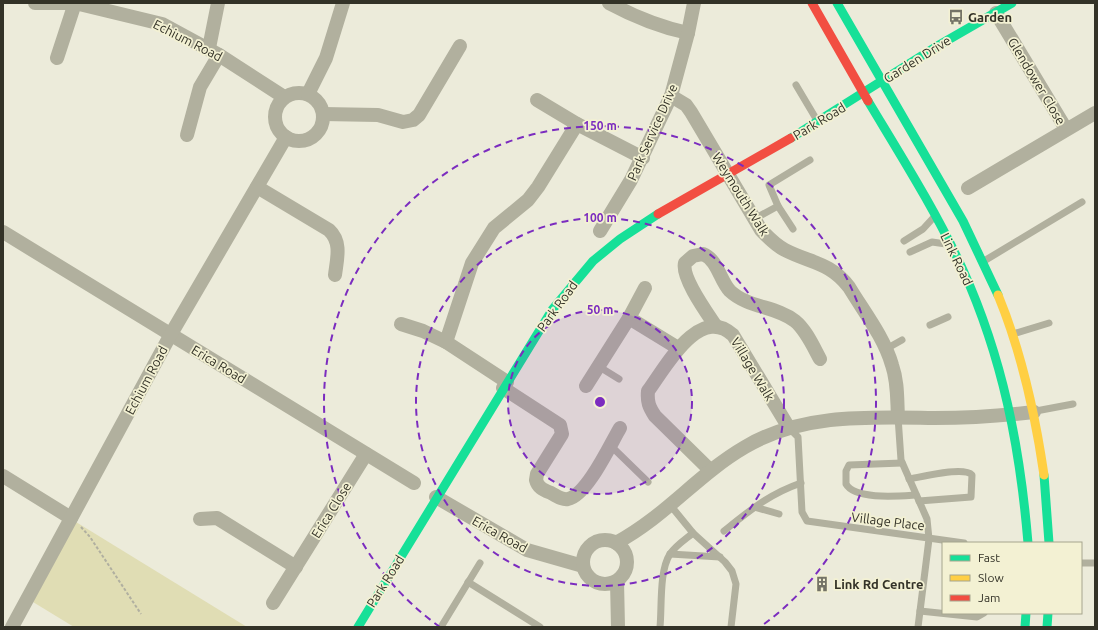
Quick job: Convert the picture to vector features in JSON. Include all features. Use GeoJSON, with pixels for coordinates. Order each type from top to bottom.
{"type":"FeatureCollection","features":[{"type":"Feature","properties":{"kind":"street","name":"Echium Road"},"geometry":{"type":"LineString","coordinates":[[35,3],[75,3],[162,24],[214,52],[284,97]]}},
{"type":"Feature","properties":{"kind":"street"},"geometry":{"type":"LineString","coordinates":[[57,58],[75,3]]}},
{"type":"Feature","properties":{"kind":"street"},"geometry":{"type":"LineString","coordinates":[[187,135],[200,87],[214,52],[218,3]]}},
{"type":"Feature","properties":{"kind":"street"},"geometry":{"type":"LineString","coordinates":[[308,94],[326,58],[344,3]]}},
{"type":"Feature","properties":{"kind":"street"},"geometry":{"type":"LineString","coordinates":[[609,3],[640,19],[664,28],[688,33]]}},
{"type":"Feature","properties":{"kind":"street","name":"Park Service Drive"},"geometry":{"type":"LineString","coordinates":[[600,231],[643,158],[671,96],[688,33],[694,3]]}},
{"type":"Feature","properties":{"kind":"street","name":"Link Road"},"geometry":{"type":"LineString","coordinates":[[812,3],[952,246],[984,318],[999,361],[1013,414],[1023,471],[1028,542]]}},
{"type":"Feature","properties":{"kind":"street","name":"Link Road"},"geometry":{"type":"LineString","coordinates":[[837,3],[959,212],[984,261],[1013,334],[1021,358],[1034,412],[1046,486],[1049,542]]}},
{"type":"Feature","properties":{"kind":"street","name":"Garden Drive"},"geometry":{"type":"LineString","coordinates":[[864,92],[934,48],[1012,3]]}},
{"type":"Feature","properties":{"kind":"street","name":"Glendower Close"},"geometry":{"type":"LineString","coordinates":[[996,12],[1066,129]]}},
{"type":"Feature","properties":{"kind":"street"},"geometry":{"type":"LineString","coordinates":[[324,114],[378,115],[403,122],[413,120],[419,115],[460,46]]}},
{"type":"Feature","properties":{"kind":"street"},"geometry":{"type":"LineString","coordinates":[[297,92],[308,94],[316,99],[324,114],[320,129],[315,135],[301,141],[286,137],[277,125],[275,118],[279,103],[284,97],[297,92]]}},
{"type":"Feature","properties":{"kind":"street","name":"Park Road"},"geometry":{"type":"LineString","coordinates":[[358,627],[436,497],[552,310],[593,261],[632,230],[818,122],[864,92]]}},
{"type":"Feature","properties":{"kind":"street","name":"Weymouth Walk"},"geometry":{"type":"LineString","coordinates":[[671,96],[686,104],[761,230],[772,241],[785,250],[823,264],[842,278],[886,349],[893,366],[898,417]]}},
{"type":"Feature","properties":{"kind":"street"},"geometry":{"type":"LineString","coordinates":[[537,100],[577,124],[643,158]]}},
{"type":"Feature","properties":{"kind":"street","name":"Glendower Close"},"geometry":{"type":"LineString","coordinates":[[968,188],[1095,113]]}},
{"type":"Feature","properties":{"kind":"street"},"geometry":{"type":"LineString","coordinates":[[446,342],[472,263],[477,253],[494,228],[528,200],[535,191],[577,124]]}},
{"type":"Feature","properties":{"kind":"street","name":"Echium Road"},"geometry":{"type":"LineString","coordinates":[[12,627],[171,334],[286,137]]}},
{"type":"Feature","properties":{"kind":"street"},"geometry":{"type":"LineString","coordinates":[[257,187],[332,233],[337,244],[335,275]]}},
{"type":"Feature","properties":{"kind":"street","name":"Erica Road"},"geometry":{"type":"LineString","coordinates":[[3,232],[414,483]]}},
{"type":"Feature","properties":{"kind":"street"},"geometry":{"type":"LineString","coordinates":[[710,470],[654,416],[648,404],[648,392],[678,348],[692,336],[715,325],[701,304],[685,270],[685,263],[694,256],[703,254],[711,259],[726,286],[736,296],[794,320],[802,327],[820,359]]}},
{"type":"Feature","properties":{"kind":"street"},"geometry":{"type":"LineString","coordinates":[[586,386],[629,318],[645,288]]}},
{"type":"Feature","properties":{"kind":"street"},"geometry":{"type":"LineString","coordinates":[[629,318],[678,348]]}},
{"type":"Feature","properties":{"kind":"street"},"geometry":{"type":"LineString","coordinates":[[400,324],[423,331],[446,342],[559,425],[562,429],[562,434],[537,474],[536,482],[540,488],[560,498],[569,499],[575,496],[585,486],[620,428]]}},
{"type":"Feature","properties":{"kind":"street","name":"Village Walk"},"geometry":{"type":"LineString","coordinates":[[715,325],[727,329],[733,335],[789,428]]}},
{"type":"Feature","properties":{"kind":"street"},"geometry":{"type":"LineString","coordinates":[[616,543],[648,524],[710,470],[746,446],[789,428],[822,421],[898,417],[935,418],[1034,412]]}},
{"type":"Feature","properties":{"kind":"street","name":"Erica Close"},"geometry":{"type":"LineString","coordinates":[[273,603],[366,454]]}},
{"type":"Feature","properties":{"kind":"street"},"geometry":{"type":"LineString","coordinates":[[3,476],[71,518]]}},
{"type":"Feature","properties":{"kind":"street","name":"Erica Road"},"geometry":{"type":"LineString","coordinates":[[436,497],[527,550],[545,555],[584,559]]}},
{"type":"Feature","properties":{"kind":"street"},"geometry":{"type":"LineString","coordinates":[[200,519],[217,518],[296,566]]}},
{"type":"Feature","properties":{"kind":"street"},"geometry":{"type":"LineString","coordinates":[[618,624],[617,581],[626,569],[626,554],[648,524]]}},
{"type":"Feature","properties":{"kind":"street"},"geometry":{"type":"LineString","coordinates":[[617,581],[603,584],[590,578],[584,559],[588,548],[599,541],[605,540],[616,543],[626,554]]}},
{"type":"Feature","properties":{"kind":"street"},"geometry":{"type":"LineString","coordinates":[[603,584],[618,624]]}},
{"type":"Feature","properties":{"kind":"street"},"geometry":{"type":"LineString","coordinates":[[1025,627],[1026,614]]}},
{"type":"Feature","properties":{"kind":"street"},"geometry":{"type":"LineString","coordinates":[[1047,627],[1048,614]]}},
{"type":"Feature","properties":{"kind":"lane"},"geometry":{"type":"LineString","coordinates":[[796,85],[818,122]]}},
{"type":"Feature","properties":{"kind":"lane"},"geometry":{"type":"LineString","coordinates":[[793,229],[778,206],[770,188],[770,184],[810,160]]}},
{"type":"Feature","properties":{"kind":"lane"},"geometry":{"type":"LineString","coordinates":[[984,261],[1082,202]]}},
{"type":"Feature","properties":{"kind":"lane"},"geometry":{"type":"LineString","coordinates":[[754,219],[778,206]]}},
{"type":"Feature","properties":{"kind":"lane"},"geometry":{"type":"LineString","coordinates":[[904,240],[923,229],[935,216]]}},
{"type":"Feature","properties":{"kind":"lane"},"geometry":{"type":"LineString","coordinates":[[910,252],[932,242],[952,246]]}},
{"type":"Feature","properties":{"kind":"lane"},"geometry":{"type":"LineString","coordinates":[[930,326],[948,317]]}},
{"type":"Feature","properties":{"kind":"lane"},"geometry":{"type":"LineString","coordinates":[[1013,334],[1049,323]]}},
{"type":"Feature","properties":{"kind":"lane"},"geometry":{"type":"LineString","coordinates":[[886,349],[902,340]]}},
{"type":"Feature","properties":{"kind":"lane"},"geometry":{"type":"LineString","coordinates":[[598,366],[619,379]]}},
{"type":"Feature","properties":{"kind":"lane"},"geometry":{"type":"LineString","coordinates":[[1034,412],[1073,404]]}},
{"type":"Feature","properties":{"kind":"lane"},"geometry":{"type":"LineString","coordinates":[[898,417],[898,441],[902,463],[927,519],[929,538],[918,627]]}},
{"type":"Feature","properties":{"kind":"lane"},"geometry":{"type":"LineString","coordinates":[[724,531],[767,497],[800,483],[798,437],[789,428]]}},
{"type":"Feature","properties":{"kind":"lane"},"geometry":{"type":"LineString","coordinates":[[610,445],[648,482]]}},
{"type":"Feature","properties":{"kind":"lane"},"geometry":{"type":"LineString","coordinates":[[902,463],[850,464],[846,471],[846,484],[854,492],[869,494],[918,498],[971,498],[971,474],[967,472],[951,472],[909,480]]}},
{"type":"Feature","properties":{"kind":"lane","name":"Village Place"},"geometry":{"type":"LineString","coordinates":[[800,483],[802,512],[805,519],[810,523],[957,542]]}},
{"type":"Feature","properties":{"kind":"lane"},"geometry":{"type":"LineString","coordinates":[[670,506],[693,533],[720,557],[735,577],[735,596],[731,627]]}},
{"type":"Feature","properties":{"kind":"lane"},"geometry":{"type":"LineString","coordinates":[[754,507],[779,514]]}},
{"type":"Feature","properties":{"kind":"lane"},"geometry":{"type":"LineString","coordinates":[[660,627],[666,562],[670,554],[693,533]]}},
{"type":"Feature","properties":{"kind":"lane"},"geometry":{"type":"LineString","coordinates":[[670,554],[720,557]]}},
{"type":"Feature","properties":{"kind":"lane"},"geometry":{"type":"LineString","coordinates":[[441,627],[480,563]]}},
{"type":"Feature","properties":{"kind":"lane"},"geometry":{"type":"LineString","coordinates":[[1082,563],[1095,563]]}},
{"type":"Feature","properties":{"kind":"lane"},"geometry":{"type":"LineString","coordinates":[[468,582],[540,627]]}},
{"type":"Feature","properties":{"kind":"lane"},"geometry":{"type":"LineString","coordinates":[[920,611],[942,613]]}},
{"type":"Feature","properties":{"kind":"lane"},"geometry":{"type":"LineString","coordinates":[[948,614],[977,617],[982,614]]}},
{"type":"Feature","properties":{"kind":"path"},"geometry":{"type":"LineString","coordinates":[[71,518],[90,537],[141,614]]}},
{"type":"Feature","properties":{"kind":"shaded area"},"geometry":{"type":"Polygon","coordinates":[[[76,522],[247,627],[74,627],[33,602],[76,522]]]}},
{"type":"Feature","properties":{"kind":"traffic: fast"},"geometry":{"type":"LineString","coordinates":[[837,3],[963,221],[998,295]]}},
{"type":"Feature","properties":{"kind":"traffic: fast"},"geometry":{"type":"LineString","coordinates":[[791,138],[934,48],[1012,3]]}},
{"type":"Feature","properties":{"kind":"traffic: fast"},"geometry":{"type":"LineString","coordinates":[[868,101],[918,184],[953,248],[977,303],[989,337],[1008,404],[1020,472],[1028,542]]}},
{"type":"Feature","properties":{"kind":"traffic: fast"},"geometry":{"type":"LineString","coordinates":[[358,627],[552,310],[593,261],[620,239],[658,214]]}},
{"type":"Feature","properties":{"kind":"traffic: fast"},"geometry":{"type":"LineString","coordinates":[[1044,475],[1049,542]]}},
{"type":"Feature","properties":{"kind":"traffic: fast"},"geometry":{"type":"LineString","coordinates":[[1025,627],[1026,614]]}},
{"type":"Feature","properties":{"kind":"traffic: fast"},"geometry":{"type":"LineString","coordinates":[[1047,627],[1048,614]]}},
{"type":"Feature","properties":{"kind":"traffic: slow"},"geometry":{"type":"LineString","coordinates":[[998,295],[1014,339],[1027,384],[1044,475]]}},
{"type":"Feature","properties":{"kind":"traffic: jam"},"geometry":{"type":"LineString","coordinates":[[812,3],[868,101]]}},
{"type":"Feature","properties":{"kind":"traffic: jam"},"geometry":{"type":"LineString","coordinates":[[658,214],[791,138]]}},
{"type":"Feature","properties":{"kind":"place","name":"Garden"},"geometry":{"type":"Point","coordinates":[956,17]}},
{"type":"Feature","properties":{"kind":"place","name":"Link Rd Centre"},"geometry":{"type":"Point","coordinates":[822,584]}}]}
